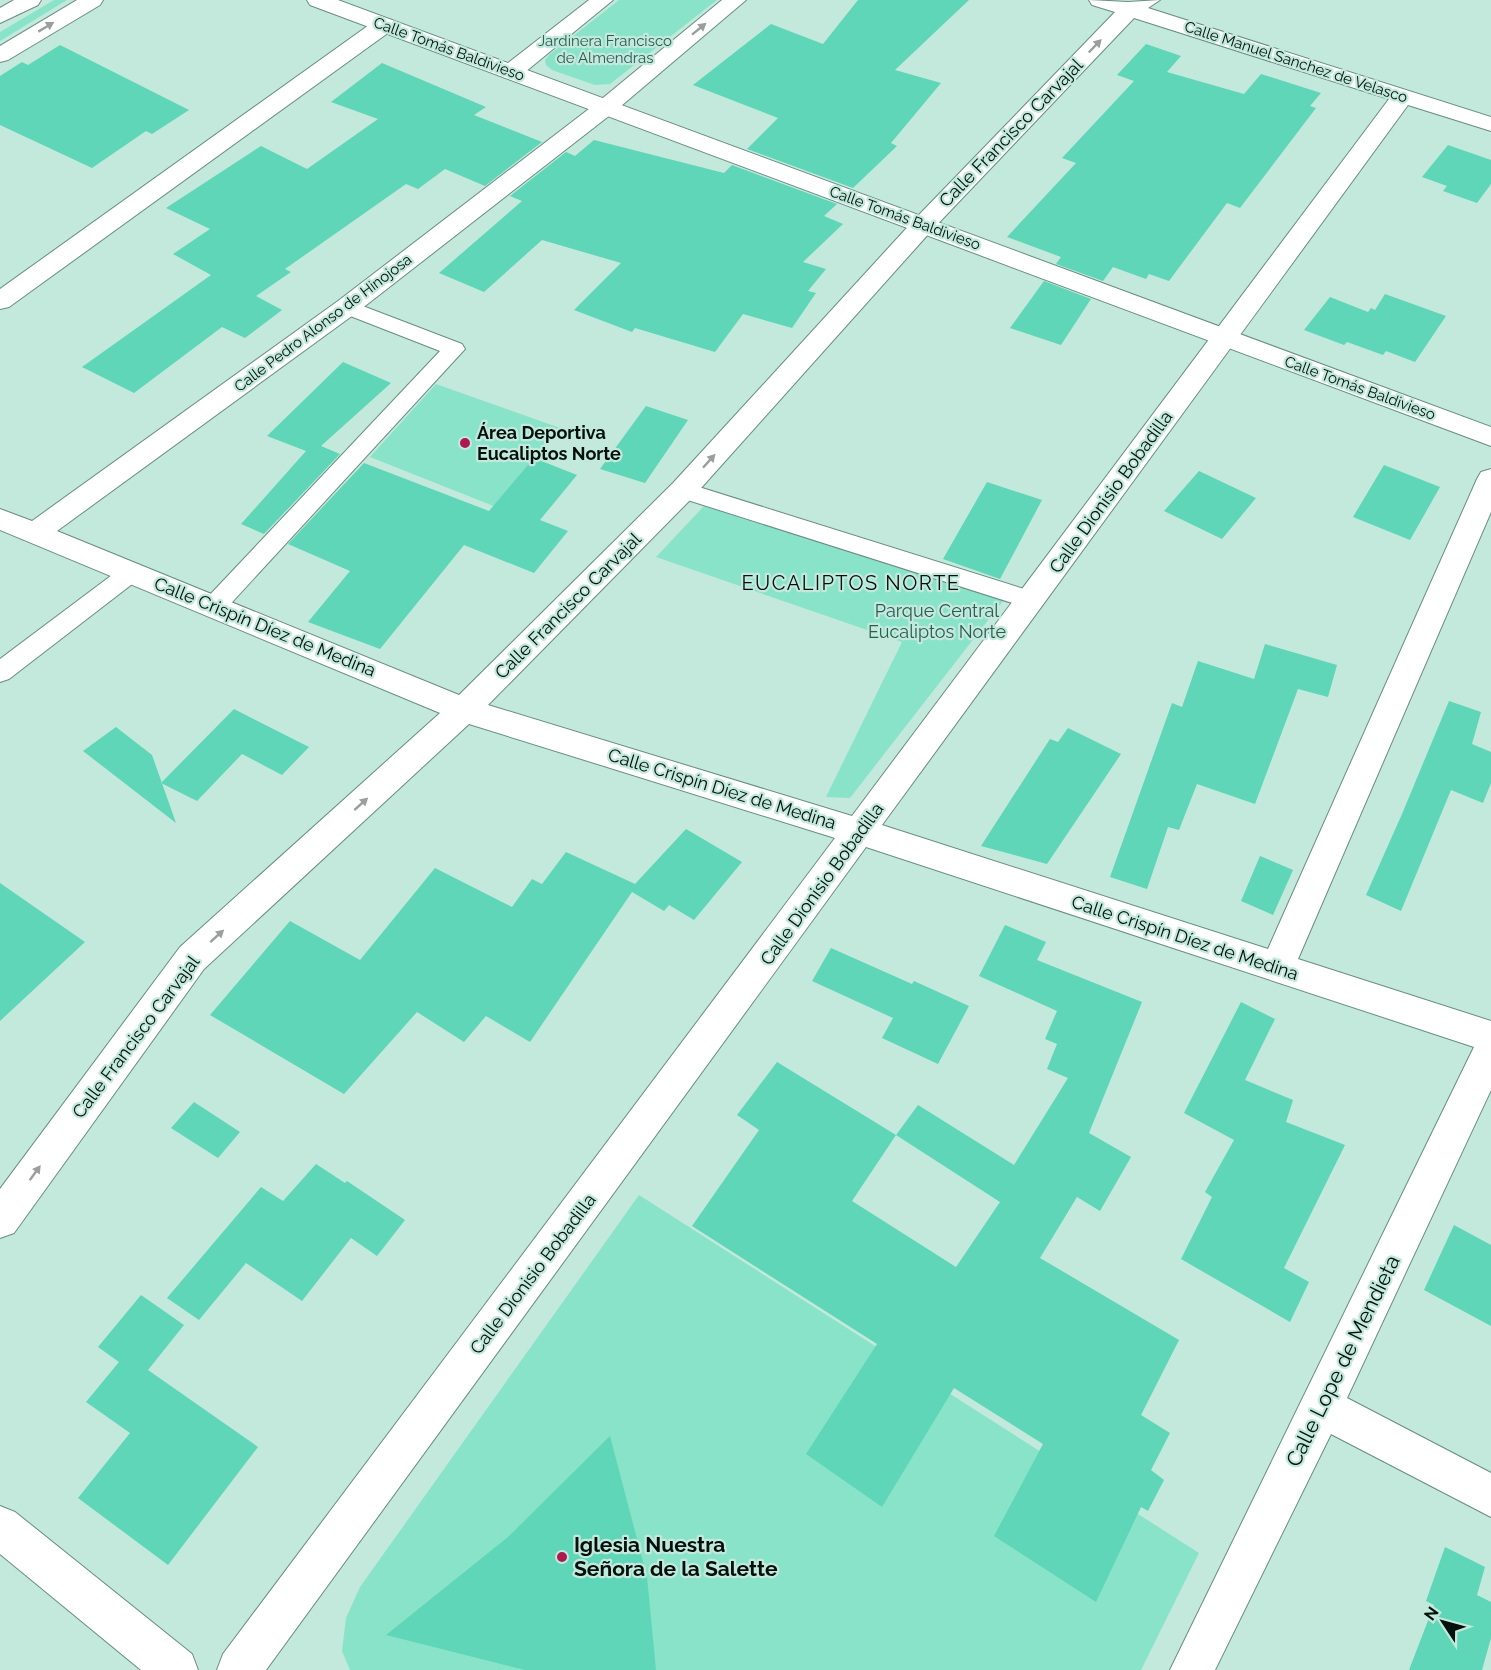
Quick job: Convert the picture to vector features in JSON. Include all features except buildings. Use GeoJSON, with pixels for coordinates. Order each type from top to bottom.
{"type":"FeatureCollection","features":[{"type":"Feature","properties":{"kind":"street"},"geometry":{"type":"LineString","coordinates":[[0,17],[30,0]]}},
{"type":"Feature","properties":{"kind":"street"},"geometry":{"type":"LineString","coordinates":[[0,55],[92,0]]}},
{"type":"Feature","properties":{"kind":"street","name":"Calle Tomás Baldivieso"},"geometry":{"type":"LineString","coordinates":[[318,0],[1491,437]]}},
{"type":"Feature","properties":{"kind":"street"},"geometry":{"type":"LineString","coordinates":[[511,72],[602,0]]}},
{"type":"Feature","properties":{"kind":"street","name":"Calle Pedro Alonso de Hinojosa"},"geometry":{"type":"LineString","coordinates":[[36,532],[347,307],[606,107],[735,0]]}},
{"type":"Feature","properties":{"kind":"street","name":"Calle Manuel Sanchez de Velasco"},"geometry":{"type":"LineString","coordinates":[[1100,0],[1139,4],[1403,96],[1491,124]]}},
{"type":"Feature","properties":{"kind":"street","name":"Calle Francisco Carvajal"},"geometry":{"type":"LineString","coordinates":[[0,1221],[192,958],[464,710],[683,490],[923,225],[1139,4]]}},
{"type":"Feature","properties":{"kind":"street"},"geometry":{"type":"LineString","coordinates":[[0,301],[384,25]]}},
{"type":"Feature","properties":{"kind":"street","name":"Calle Dionisio Bobadilla"},"geometry":{"type":"LineString","coordinates":[[239,1670],[861,832],[1403,96]]}},
{"type":"Feature","properties":{"kind":"street"},"geometry":{"type":"LineString","coordinates":[[1277,968],[1491,479]]}},
{"type":"Feature","properties":{"kind":"street","name":"Calle Crispín Díez de Medina"},"geometry":{"type":"LineString","coordinates":[[0,519],[464,710],[861,832],[1491,1037]]}},
{"type":"Feature","properties":{"kind":"street","name":"Calle Lope de Mendieta"},"geometry":{"type":"LineString","coordinates":[[1192,1670],[1322,1407],[1491,1051]]}},
{"type":"Feature","properties":{"kind":"street"},"geometry":{"type":"LineString","coordinates":[[1322,1407],[1491,1496]]}},
{"type":"Feature","properties":{"kind":"street"},"geometry":{"type":"LineString","coordinates":[[0,1527],[176,1670]]}},
{"type":"Feature","properties":{"kind":"lane"},"geometry":{"type":"LineString","coordinates":[[214,606],[454,348],[347,307]]}},
{"type":"Feature","properties":{"kind":"lane"},"geometry":{"type":"LineString","coordinates":[[683,490],[1031,600]]}},
{"type":"Feature","properties":{"kind":"lane"},"geometry":{"type":"LineString","coordinates":[[0,672],[132,572]]}},
{"type":"Feature","properties":{"kind":"green space"},"geometry":{"type":"Polygon","coordinates":[[[54,0],[67,0],[0,41],[0,32],[54,0]]]}},
{"type":"Feature","properties":{"kind":"green space","name":"Jardinera Francisco de Almendras"},"geometry":{"type":"Polygon","coordinates":[[[619,0],[717,0],[610,84],[595,85],[552,70],[546,65],[545,60],[549,55],[619,0]]]}},
{"type":"Feature","properties":{"kind":"green space","name":"Área Deportiva Eucaliptos Norte"},"geometry":{"type":"Polygon","coordinates":[[[436,384],[560,428],[496,507],[370,457],[436,384]]]}},
{"type":"Feature","properties":{"kind":"green space","name":"Parque Central Eucaliptos Norte"},"geometry":{"type":"Polygon","coordinates":[[[704,506],[1003,601],[850,798],[826,797],[902,642],[656,557],[704,506]]]}},
{"type":"Feature","properties":{"kind":"green space"},"geometry":{"type":"Polygon","coordinates":[[[639,1195],[1199,1553],[1141,1670],[350,1670],[342,1651],[346,1618],[360,1587],[639,1195]]]}},
{"type":"Feature","properties":{"kind":"place","name":"Área Deportiva Eucaliptos Norte"},"geometry":{"type":"Point","coordinates":[465,443]}},
{"type":"Feature","properties":{"kind":"place","name":"Iglesia Nuestra Señora de la Salette"},"geometry":{"type":"Point","coordinates":[562,1557]}},
{"type":"Feature","properties":{"kind":"district","name":"EUCALIPTOS NORTE"},"geometry":{"type":"Point","coordinates":[851,583]}}]}
